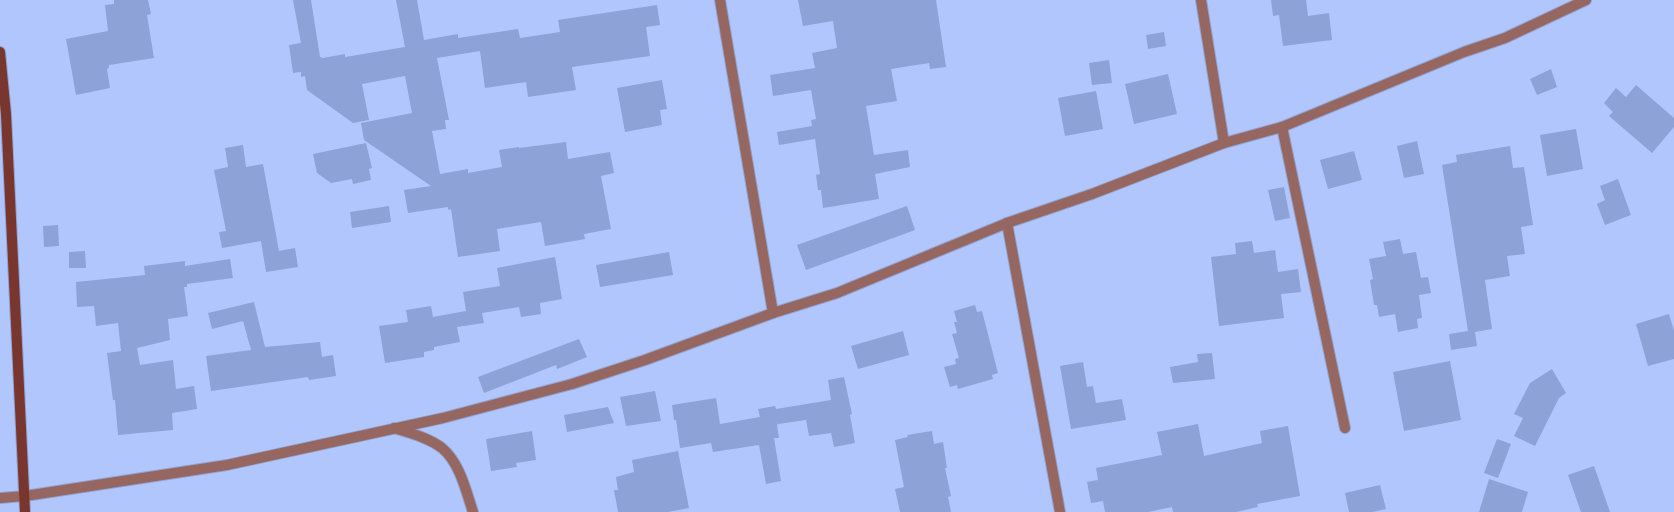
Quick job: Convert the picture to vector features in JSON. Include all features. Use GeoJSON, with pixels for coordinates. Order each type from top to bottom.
{"type":"FeatureCollection","features":[{"type":"Feature","properties":{"kind":"main road"},"geometry":{"type":"LineString","coordinates":[[0,52],[6,114],[25,512]]}},
{"type":"Feature","properties":{"kind":"street"},"geometry":{"type":"LineString","coordinates":[[720,0],[773,313]]}},
{"type":"Feature","properties":{"kind":"street"},"geometry":{"type":"LineString","coordinates":[[1201,0],[1224,143]]}},
{"type":"Feature","properties":{"kind":"street"},"geometry":{"type":"LineString","coordinates":[[0,498],[25,496],[227,465],[478,410],[572,384],[645,360],[773,313],[837,293],[1007,223],[1092,194],[1224,143],[1282,127],[1464,52],[1505,38],[1586,0]]}},
{"type":"Feature","properties":{"kind":"street"},"geometry":{"type":"LineString","coordinates":[[1282,127],[1345,428]]}},
{"type":"Feature","properties":{"kind":"street"},"geometry":{"type":"LineString","coordinates":[[1007,223],[1060,512]]}},
{"type":"Feature","properties":{"kind":"street"},"geometry":{"type":"LineString","coordinates":[[394,428],[422,438],[442,448],[452,460],[464,485],[473,512]]}},
{"type":"Feature","properties":{"kind":"building"},"geometry":{"type":"Polygon","coordinates":[[[114,0],[148,0],[151,14],[147,15],[154,58],[109,65],[107,69],[110,88],[76,95],[66,39],[108,31],[105,5],[114,4],[114,0]]]}},
{"type":"Feature","properties":{"kind":"building"},"geometry":{"type":"Polygon","coordinates":[[[293,0],[311,0],[320,57],[323,58],[345,54],[345,57],[405,47],[396,0],[417,0],[424,40],[458,34],[458,38],[518,29],[520,38],[560,32],[558,20],[657,5],[660,25],[646,27],[650,56],[572,67],[576,90],[528,97],[526,82],[485,88],[480,51],[437,58],[449,120],[445,120],[446,129],[432,131],[440,174],[468,169],[468,173],[502,167],[499,150],[519,147],[566,142],[568,159],[610,152],[614,173],[601,176],[611,229],[584,234],[585,239],[545,246],[541,222],[497,229],[500,251],[458,257],[451,209],[448,210],[448,207],[408,213],[404,190],[431,186],[364,140],[361,123],[412,113],[405,76],[362,84],[369,120],[353,123],[307,90],[305,76],[301,77],[301,72],[293,73],[289,45],[301,43],[293,0]]]}},
{"type":"Feature","properties":{"kind":"building"},"geometry":{"type":"Polygon","coordinates":[[[798,0],[936,0],[946,67],[930,69],[929,63],[891,69],[897,101],[866,106],[874,155],[908,150],[910,167],[875,174],[879,199],[823,208],[821,190],[818,190],[816,175],[820,174],[815,139],[779,145],[777,132],[812,126],[811,120],[816,119],[811,90],[773,96],[770,75],[815,68],[812,53],[837,48],[833,21],[803,26],[798,0]]]}},
{"type":"Feature","properties":{"kind":"building"},"geometry":{"type":"Polygon","coordinates":[[[1271,0],[1306,0],[1308,16],[1329,13],[1332,40],[1283,46],[1279,15],[1273,16],[1271,0]]]}},
{"type":"Feature","properties":{"kind":"building"},"geometry":{"type":"Polygon","coordinates":[[[1164,32],[1166,46],[1148,49],[1146,35],[1164,32]]]}},
{"type":"Feature","properties":{"kind":"building"},"geometry":{"type":"Polygon","coordinates":[[[1109,60],[1112,83],[1092,85],[1089,63],[1109,60]]]}},
{"type":"Feature","properties":{"kind":"building"},"geometry":{"type":"Polygon","coordinates":[[[1551,69],[1557,87],[1537,95],[1530,79],[1551,69]]]}},
{"type":"Feature","properties":{"kind":"building"},"geometry":{"type":"Polygon","coordinates":[[[1168,74],[1177,114],[1134,124],[1125,84],[1168,74]]]}},
{"type":"Feature","properties":{"kind":"building"},"geometry":{"type":"Polygon","coordinates":[[[662,80],[667,109],[660,110],[662,125],[625,132],[617,88],[662,80]]]}},
{"type":"Feature","properties":{"kind":"building"},"geometry":{"type":"Polygon","coordinates":[[[1636,85],[1674,118],[1674,127],[1652,153],[1609,116],[1613,112],[1604,103],[1616,88],[1626,97],[1636,85]]]}},
{"type":"Feature","properties":{"kind":"building"},"geometry":{"type":"Polygon","coordinates":[[[1096,91],[1103,129],[1065,136],[1058,98],[1096,91]]]}},
{"type":"Feature","properties":{"kind":"building"},"geometry":{"type":"Polygon","coordinates":[[[1576,129],[1583,169],[1547,176],[1540,135],[1576,129]]]}},
{"type":"Feature","properties":{"kind":"building"},"geometry":{"type":"Polygon","coordinates":[[[1417,141],[1424,174],[1404,178],[1397,146],[1417,141]]]}},
{"type":"Feature","properties":{"kind":"building"},"geometry":{"type":"Polygon","coordinates":[[[366,143],[372,168],[369,169],[371,180],[353,184],[352,179],[331,183],[317,173],[313,154],[366,143]]]}},
{"type":"Feature","properties":{"kind":"building"},"geometry":{"type":"Polygon","coordinates":[[[243,145],[246,167],[263,164],[279,251],[295,248],[298,267],[266,272],[261,241],[222,248],[219,232],[226,231],[214,170],[228,167],[225,148],[243,145]]]}},
{"type":"Feature","properties":{"kind":"building"},"geometry":{"type":"Polygon","coordinates":[[[1510,146],[1513,168],[1524,167],[1533,225],[1521,227],[1525,254],[1507,256],[1510,276],[1485,280],[1492,329],[1475,332],[1477,346],[1451,350],[1449,334],[1468,331],[1442,165],[1457,162],[1456,155],[1510,146]]]}},
{"type":"Feature","properties":{"kind":"building"},"geometry":{"type":"Polygon","coordinates":[[[1354,151],[1362,180],[1328,189],[1320,160],[1354,151]]]}},
{"type":"Feature","properties":{"kind":"building"},"geometry":{"type":"Polygon","coordinates":[[[1618,179],[1631,215],[1605,225],[1597,204],[1605,200],[1600,186],[1618,179]]]}},
{"type":"Feature","properties":{"kind":"building"},"geometry":{"type":"Polygon","coordinates":[[[1284,187],[1290,218],[1275,221],[1268,190],[1284,187]]]}},
{"type":"Feature","properties":{"kind":"building"},"geometry":{"type":"Polygon","coordinates":[[[389,206],[391,222],[352,228],[350,212],[389,206]]]}},
{"type":"Feature","properties":{"kind":"building"},"geometry":{"type":"Polygon","coordinates":[[[907,206],[915,230],[806,270],[797,245],[907,206]]]}},
{"type":"Feature","properties":{"kind":"building"},"geometry":{"type":"Polygon","coordinates":[[[58,225],[59,246],[44,247],[43,226],[58,225]]]}},
{"type":"Feature","properties":{"kind":"building"},"geometry":{"type":"Polygon","coordinates":[[[1400,239],[1403,254],[1416,252],[1421,278],[1428,277],[1431,293],[1419,295],[1422,318],[1417,319],[1418,328],[1398,332],[1395,314],[1379,317],[1377,305],[1374,305],[1370,280],[1373,279],[1369,259],[1386,256],[1383,242],[1400,239]]]}},
{"type":"Feature","properties":{"kind":"building"},"geometry":{"type":"Polygon","coordinates":[[[1252,241],[1254,253],[1275,250],[1278,272],[1298,269],[1301,292],[1281,294],[1284,318],[1219,326],[1211,257],[1236,254],[1235,243],[1252,241]]]}},
{"type":"Feature","properties":{"kind":"building"},"geometry":{"type":"Polygon","coordinates":[[[85,251],[86,268],[69,268],[69,252],[85,251]]]}},
{"type":"Feature","properties":{"kind":"building"},"geometry":{"type":"Polygon","coordinates":[[[669,252],[673,275],[600,287],[596,265],[669,252]]]}},
{"type":"Feature","properties":{"kind":"building"},"geometry":{"type":"Polygon","coordinates":[[[555,257],[562,299],[540,303],[541,314],[521,317],[519,307],[482,313],[484,323],[457,327],[460,342],[434,347],[434,350],[424,352],[424,357],[385,363],[379,326],[408,322],[406,310],[431,306],[433,317],[466,311],[463,292],[500,286],[497,268],[555,257]]]}},
{"type":"Feature","properties":{"kind":"building"},"geometry":{"type":"Polygon","coordinates":[[[230,259],[233,278],[187,284],[187,287],[184,287],[188,316],[168,319],[170,340],[137,348],[140,365],[173,360],[176,389],[194,386],[197,409],[172,413],[173,430],[118,435],[115,400],[113,400],[107,353],[121,351],[118,323],[96,326],[94,306],[77,307],[76,282],[145,275],[144,266],[185,261],[185,266],[230,259]]]}},
{"type":"Feature","properties":{"kind":"building"},"geometry":{"type":"Polygon","coordinates":[[[254,302],[265,347],[320,342],[322,357],[333,355],[336,376],[309,380],[308,377],[211,391],[206,356],[251,350],[243,321],[212,329],[208,313],[254,302]]]}},
{"type":"Feature","properties":{"kind":"building"},"geometry":{"type":"Polygon","coordinates":[[[975,305],[977,312],[982,311],[998,373],[992,375],[993,379],[958,389],[957,385],[950,387],[944,367],[956,364],[955,359],[959,358],[952,334],[957,333],[954,311],[975,305]]]}},
{"type":"Feature","properties":{"kind":"building"},"geometry":{"type":"Polygon","coordinates":[[[1669,314],[1674,331],[1674,359],[1648,366],[1636,324],[1669,314]]]}},
{"type":"Feature","properties":{"kind":"building"},"geometry":{"type":"Polygon","coordinates":[[[903,331],[909,355],[858,369],[851,346],[903,331]]]}},
{"type":"Feature","properties":{"kind":"building"},"geometry":{"type":"Polygon","coordinates":[[[579,339],[587,357],[557,369],[556,365],[484,393],[478,377],[579,339]]]}},
{"type":"Feature","properties":{"kind":"building"},"geometry":{"type":"Polygon","coordinates":[[[1212,353],[1215,379],[1173,383],[1170,367],[1198,362],[1197,354],[1212,353]]]}},
{"type":"Feature","properties":{"kind":"building"},"geometry":{"type":"Polygon","coordinates":[[[1450,361],[1461,420],[1404,431],[1393,372],[1450,361]]]}},
{"type":"Feature","properties":{"kind":"building"},"geometry":{"type":"Polygon","coordinates":[[[1083,362],[1087,387],[1093,386],[1096,403],[1122,399],[1126,420],[1071,429],[1060,366],[1083,362]]]}},
{"type":"Feature","properties":{"kind":"building"},"geometry":{"type":"Polygon","coordinates":[[[1552,369],[1566,393],[1559,398],[1535,446],[1514,436],[1523,418],[1514,414],[1530,383],[1552,369]]]}},
{"type":"Feature","properties":{"kind":"building"},"geometry":{"type":"Polygon","coordinates":[[[844,377],[852,414],[850,415],[855,443],[834,447],[831,433],[809,436],[806,420],[778,424],[779,438],[774,438],[781,481],[766,484],[759,445],[713,452],[711,443],[680,448],[672,405],[716,398],[720,424],[760,417],[758,409],[775,406],[776,409],[831,400],[828,380],[844,377]]]}},
{"type":"Feature","properties":{"kind":"building"},"geometry":{"type":"Polygon","coordinates":[[[655,391],[661,421],[626,426],[620,397],[655,391]]]}},
{"type":"Feature","properties":{"kind":"building"},"geometry":{"type":"Polygon","coordinates":[[[608,407],[614,423],[567,432],[564,415],[608,407]]]}},
{"type":"Feature","properties":{"kind":"building"},"geometry":{"type":"Polygon","coordinates":[[[1198,424],[1204,456],[1262,443],[1260,431],[1288,426],[1300,496],[1257,504],[1258,507],[1236,512],[1173,512],[1172,507],[1148,512],[1105,512],[1103,501],[1091,503],[1087,482],[1098,480],[1096,468],[1162,455],[1157,432],[1198,424]]]}},
{"type":"Feature","properties":{"kind":"building"},"geometry":{"type":"Polygon","coordinates":[[[532,431],[536,460],[516,463],[517,467],[491,471],[486,439],[532,431]]]}},
{"type":"Feature","properties":{"kind":"building"},"geometry":{"type":"Polygon","coordinates":[[[932,431],[934,444],[943,442],[947,468],[945,468],[951,496],[948,497],[951,512],[900,512],[895,489],[904,487],[895,440],[908,437],[907,435],[932,431]]]}},
{"type":"Feature","properties":{"kind":"building"},"geometry":{"type":"Polygon","coordinates":[[[1497,439],[1511,444],[1498,478],[1484,473],[1497,439]]]}},
{"type":"Feature","properties":{"kind":"building"},"geometry":{"type":"Polygon","coordinates":[[[678,451],[689,508],[668,512],[618,512],[614,490],[618,490],[616,477],[634,472],[632,460],[678,451]]]}},
{"type":"Feature","properties":{"kind":"building"},"geometry":{"type":"Polygon","coordinates":[[[1594,466],[1610,512],[1581,512],[1568,475],[1594,466]]]}},
{"type":"Feature","properties":{"kind":"building"},"geometry":{"type":"Polygon","coordinates":[[[1489,479],[1528,492],[1522,512],[1479,512],[1489,479]]]}},
{"type":"Feature","properties":{"kind":"building"},"geometry":{"type":"Polygon","coordinates":[[[1380,485],[1386,509],[1372,512],[1349,512],[1345,493],[1380,485]]]}}]}
